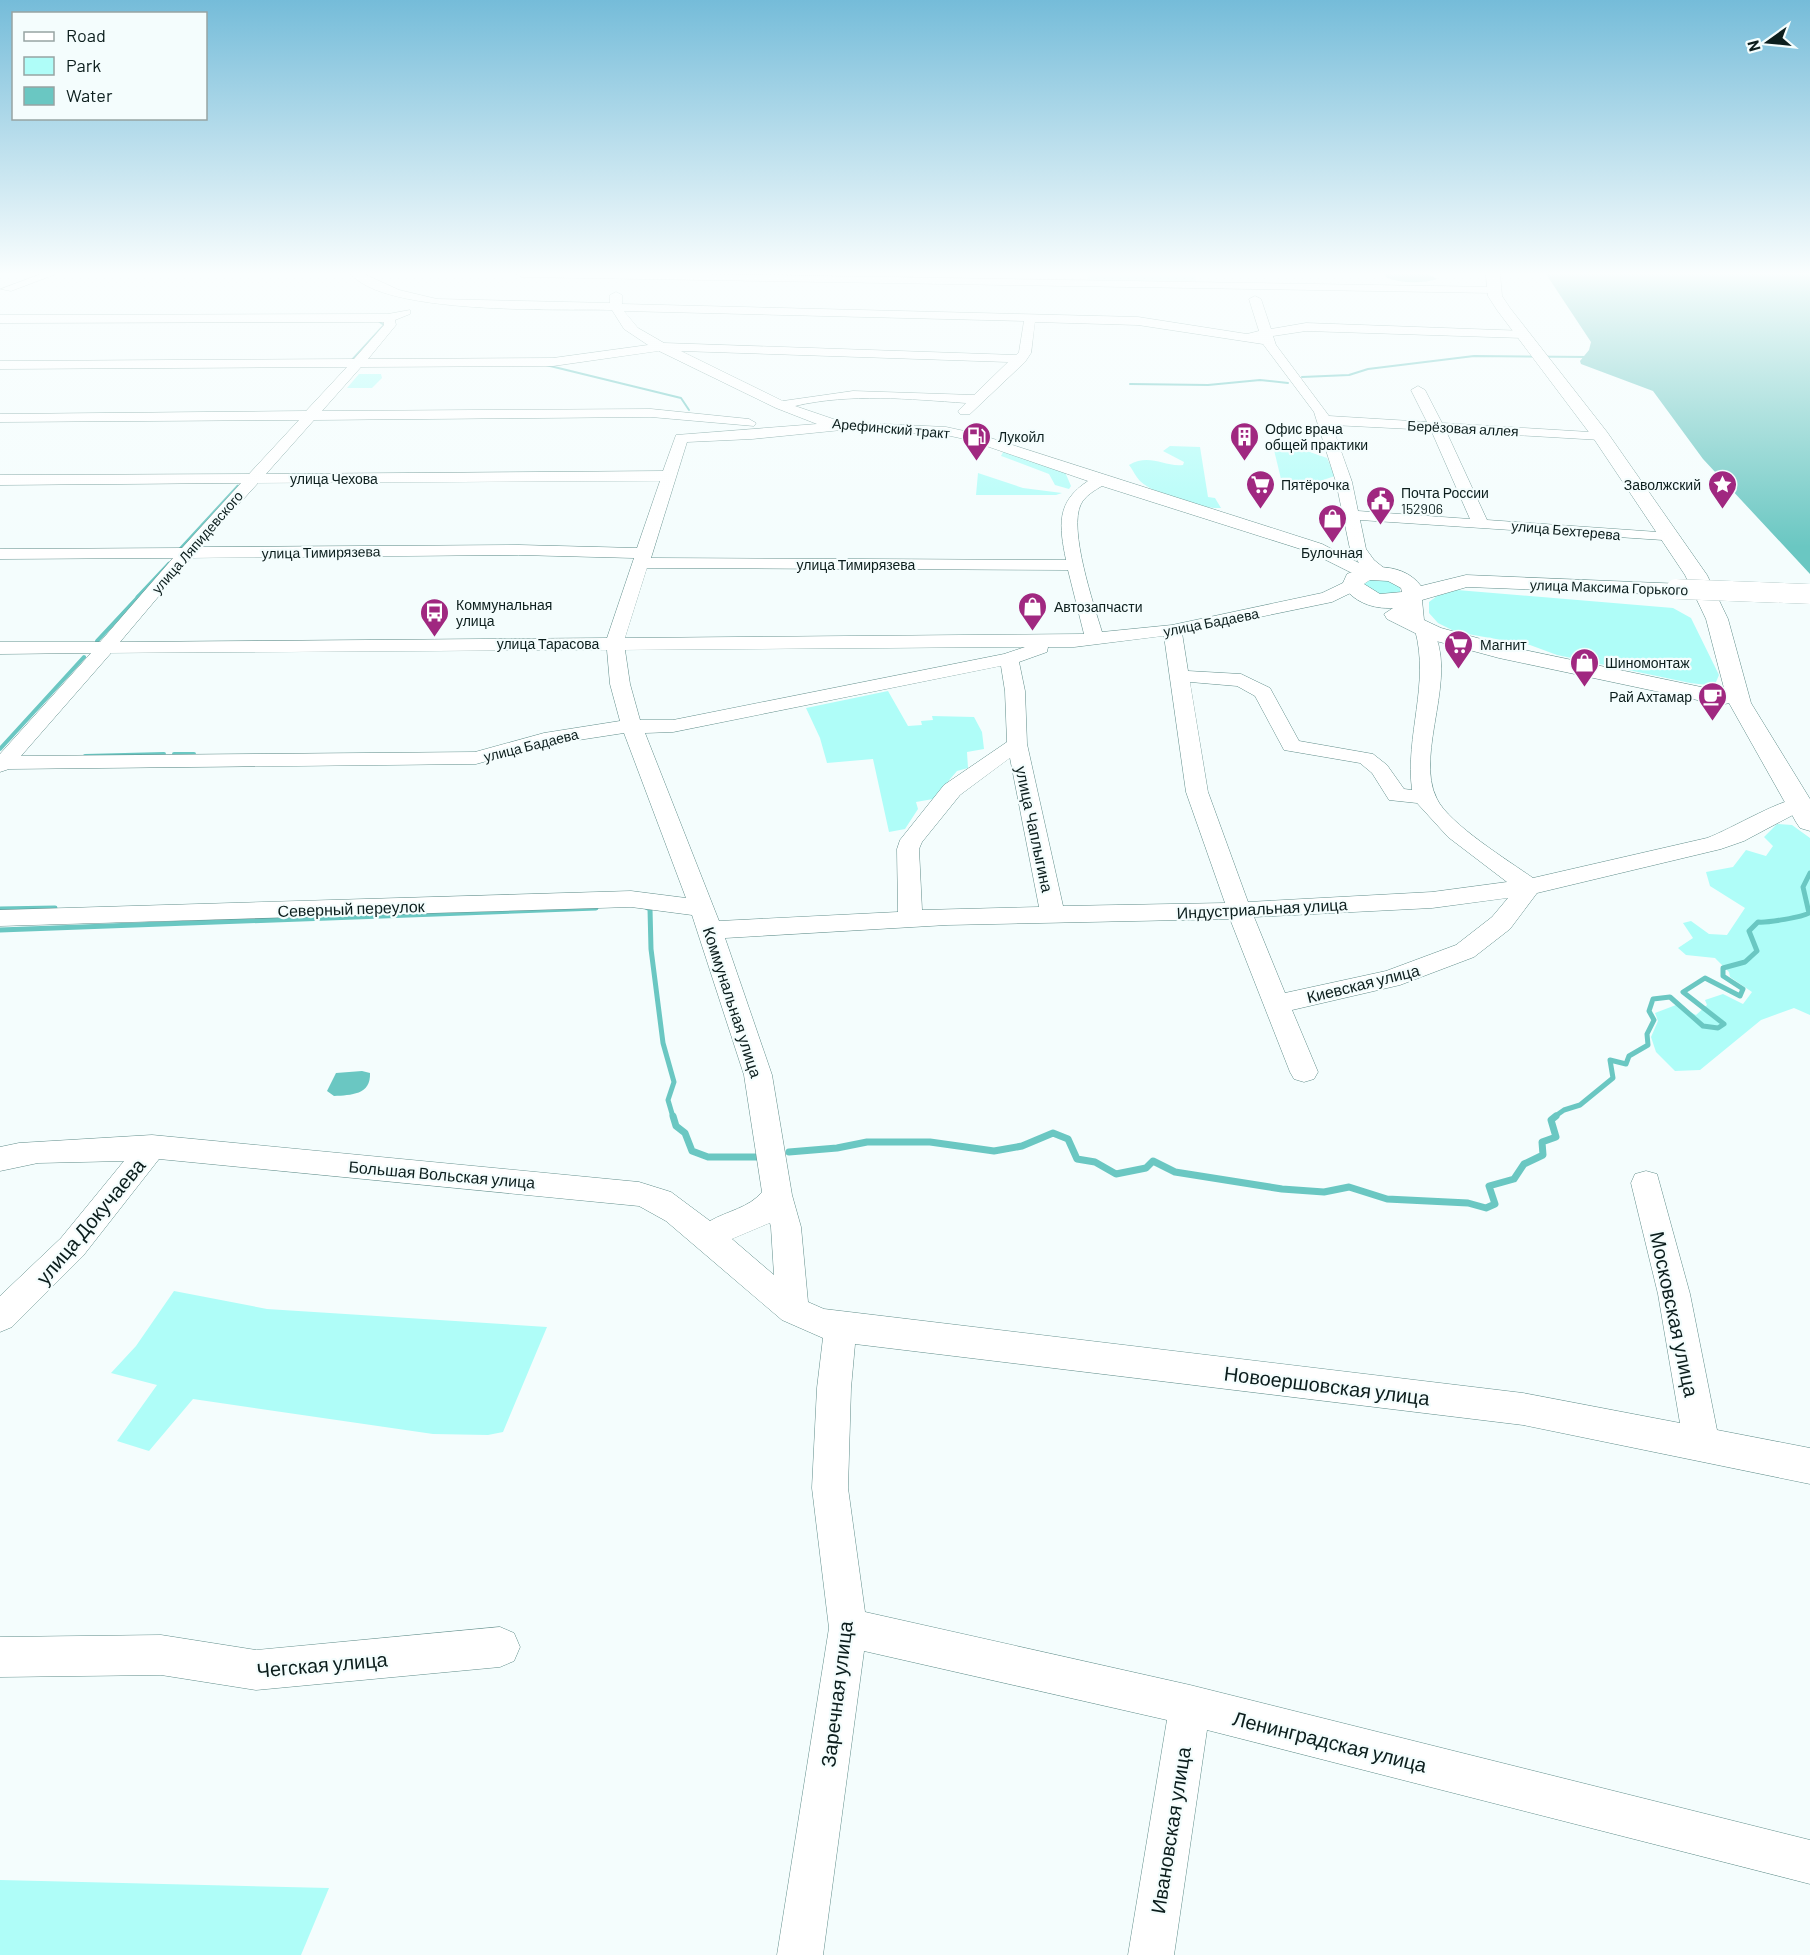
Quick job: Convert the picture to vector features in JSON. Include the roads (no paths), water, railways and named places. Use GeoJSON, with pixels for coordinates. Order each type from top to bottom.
{"type":"FeatureCollection","features":[{"type":"Feature","properties":{"kind":"main road"},"geometry":{"type":"LineString","coordinates":[[1548,365],[1672,538],[1710,600],[1737,680],[1734,707]]}},
{"type":"Feature","properties":{"kind":"main road"},"geometry":{"type":"LineString","coordinates":[[1466,581],[1369,574],[1359,585],[1419,627],[1507,653],[1689,693],[1734,707],[1804,813]]}},
{"type":"Feature","properties":{"kind":"main road"},"geometry":{"type":"LineString","coordinates":[[1387,575],[1408,584],[1413,590],[1410,615],[1419,627]]}},
{"type":"Feature","properties":{"kind":"main road","name":"улица Максима Горького"},"geometry":{"type":"LineString","coordinates":[[1359,585],[1389,602],[1466,581],[1810,594]]}},
{"type":"Feature","properties":{"kind":"street","name":"улица Ляпидевского"},"geometry":{"type":"LineString","coordinates":[[1,764],[108,646],[186,553],[356,365]]}},
{"type":"Feature","properties":{"kind":"street","name":"Арефинский тракт"},"geometry":{"type":"LineString","coordinates":[[698,365],[807,417],[842,426],[946,431],[984,440],[1100,480],[1316,548],[1359,585]]}},
{"type":"Feature","properties":{"kind":"street"},"geometry":{"type":"LineString","coordinates":[[946,431],[975,399],[1014,365]]}},
{"type":"Feature","properties":{"kind":"street"},"geometry":{"type":"LineString","coordinates":[[1284,365],[1317,405],[1324,420],[1352,515],[1358,549],[1359,585]]}},
{"type":"Feature","properties":{"kind":"street"},"geometry":{"type":"LineString","coordinates":[[1418,390],[1453,459],[1480,523]]}},
{"type":"Feature","properties":{"kind":"street"},"geometry":{"type":"LineString","coordinates":[[781,405],[810,398],[847,395],[975,399]]}},
{"type":"Feature","properties":{"kind":"street"},"geometry":{"type":"LineString","coordinates":[[0,418],[651,414],[764,424],[842,426]]}},
{"type":"Feature","properties":{"kind":"street","name":"Берёзовая аллея"},"geometry":{"type":"LineString","coordinates":[[1324,420],[1601,436]]}},
{"type":"Feature","properties":{"kind":"street","name":"Коммунальная улица"},"geometry":{"type":"LineString","coordinates":[[793,1310],[786,1227],[777,1195],[758,1075],[710,930],[632,727],[620,684],[615,642],[681,438],[752,435],[842,426]]}},
{"type":"Feature","properties":{"kind":"street","name":"улица Чехова"},"geometry":{"type":"LineString","coordinates":[[0,480],[668,476]]}},
{"type":"Feature","properties":{"kind":"street"},"geometry":{"type":"LineString","coordinates":[[1095,639],[1074,565],[1070,513],[1073,503],[1100,480]]}},
{"type":"Feature","properties":{"kind":"street","name":"улица Бехтерева"},"geometry":{"type":"LineString","coordinates":[[1352,515],[1672,538]]}},
{"type":"Feature","properties":{"kind":"street"},"geometry":{"type":"LineString","coordinates":[[1316,548],[1358,549]]}},
{"type":"Feature","properties":{"kind":"street"},"geometry":{"type":"LineString","coordinates":[[1358,549],[1368,564],[1387,575]]}},
{"type":"Feature","properties":{"kind":"street","name":"улица Тимирязева"},"geometry":{"type":"LineString","coordinates":[[0,554],[519,550],[641,558],[1074,565]]}},
{"type":"Feature","properties":{"kind":"street","name":"улица Бадаева"},"geometry":{"type":"LineString","coordinates":[[1095,639],[1172,630],[1326,598],[1359,585]]}},
{"type":"Feature","properties":{"kind":"street"},"geometry":{"type":"LineString","coordinates":[[1419,627],[1430,652],[1429,712],[1424,727],[1422,770],[1425,797],[1443,819],[1529,887]]}},
{"type":"Feature","properties":{"kind":"street"},"geometry":{"type":"LineString","coordinates":[[1172,630],[1197,792],[1275,1005],[1304,1072]]}},
{"type":"Feature","properties":{"kind":"street","name":"улица Тарасова"},"geometry":{"type":"LineString","coordinates":[[0,648],[615,642],[1051,642],[1095,639]]}},
{"type":"Feature","properties":{"kind":"street","name":"улица Бадаева"},"geometry":{"type":"LineString","coordinates":[[1,764],[465,759],[486,756],[544,739],[612,727],[673,726],[1009,659],[1051,642]]}},
{"type":"Feature","properties":{"kind":"street","name":"улица Чаплыгина"},"geometry":{"type":"LineString","coordinates":[[1009,659],[1015,691],[1017,744],[1053,914]]}},
{"type":"Feature","properties":{"kind":"street"},"geometry":{"type":"LineString","coordinates":[[1179,676],[1241,680],[1263,692],[1291,746],[1356,754],[1366,758],[1380,769],[1397,795],[1425,797]]}},
{"type":"Feature","properties":{"kind":"street","name":"улица Чаплыгина"},"geometry":{"type":"LineString","coordinates":[[910,919],[908,849],[911,840],[952,790],[967,777],[1017,744]]}},
{"type":"Feature","properties":{"kind":"street"},"geometry":{"type":"LineString","coordinates":[[1380,769],[1422,770]]}},
{"type":"Feature","properties":{"kind":"street","name":"Индустриальная улица"},"geometry":{"type":"LineString","coordinates":[[710,930],[910,919],[1239,910],[1432,900],[1529,887],[1713,844],[1804,813]]}},
{"type":"Feature","properties":{"kind":"street","name":"Киевская улица"},"geometry":{"type":"LineString","coordinates":[[1275,1005],[1391,979],[1465,951],[1501,923],[1529,887]]}},
{"type":"Feature","properties":{"kind":"street","name":"Северный переулок"},"geometry":{"type":"LineString","coordinates":[[0,918],[632,899],[702,908]]}},
{"type":"Feature","properties":{"kind":"street","name":"Большая Вольская улица"},"geometry":{"type":"LineString","coordinates":[[0,1158],[21,1153],[82,1148],[123,1150],[152,1147],[639,1194],[660,1201],[709,1237],[793,1310],[821,1323],[841,1325]]}},
{"type":"Feature","properties":{"kind":"street","name":"улица Докучаева"},"geometry":{"type":"LineString","coordinates":[[0,1317],[72,1248],[152,1147]]}},
{"type":"Feature","properties":{"kind":"street","name":"Московская улица"},"geometry":{"type":"LineString","coordinates":[[1646,1183],[1674,1294],[1702,1446]]}},
{"type":"Feature","properties":{"kind":"street"},"geometry":{"type":"LineString","coordinates":[[709,1237],[737,1221],[764,1212],[777,1195]]}},
{"type":"Feature","properties":{"kind":"street","name":"Новоершовская улица"},"geometry":{"type":"LineString","coordinates":[[841,1325],[862,1330],[1523,1408],[1810,1466]]}},
{"type":"Feature","properties":{"kind":"street","name":"Заречная улица"},"geometry":{"type":"LineString","coordinates":[[800,1955],[849,1628],[830,1488],[834,1388],[841,1325]]}},
{"type":"Feature","properties":{"kind":"street","name":"Ленинградская улица"},"geometry":{"type":"LineString","coordinates":[[849,1628],[1190,1705],[1794,1858]]}},
{"type":"Feature","properties":{"kind":"street","name":"Чегская улица"},"geometry":{"type":"LineString","coordinates":[[0,1657],[161,1655],[184,1657],[237,1669],[256,1670],[500,1647]]}},
{"type":"Feature","properties":{"kind":"street","name":"Ивановская улица"},"geometry":{"type":"LineString","coordinates":[[1151,1955],[1190,1705]]}},
{"type":"Feature","properties":{"kind":"street"},"geometry":{"type":"LineString","coordinates":[[1794,1858],[1810,1883]]}},
{"type":"Feature","properties":{"kind":"water"},"geometry":{"type":"Polygon","coordinates":[[[1584,365],[1810,365],[1810,574],[1703,459],[1653,391],[1584,365]]]}},
{"type":"Feature","properties":{"kind":"water"},"geometry":{"type":"Polygon","coordinates":[[[362,1071],[370,1073],[364,1090],[334,1096],[327,1091],[336,1073],[362,1071]]]}},
{"type":"Feature","properties":{"kind":"waterway"},"geometry":{"type":"LineString","coordinates":[[547,365],[681,398],[689,410]]}},
{"type":"Feature","properties":{"kind":"waterway"},"geometry":{"type":"LineString","coordinates":[[1302,377],[1349,375],[1368,369],[1399,365]]}},
{"type":"Feature","properties":{"kind":"waterway"},"geometry":{"type":"LineString","coordinates":[[1130,384],[1208,385],[1260,380],[1288,383]]}},
{"type":"Feature","properties":{"kind":"waterway"},"geometry":{"type":"LineString","coordinates":[[180,549],[238,486]]}},
{"type":"Feature","properties":{"kind":"waterway"},"geometry":{"type":"LineString","coordinates":[[137,597],[169,563]]}},
{"type":"Feature","properties":{"kind":"waterway"},"geometry":{"type":"LineString","coordinates":[[97,641],[139,596]]}},
{"type":"Feature","properties":{"kind":"waterway"},"geometry":{"type":"LineString","coordinates":[[0,749],[84,657]]}},
{"type":"Feature","properties":{"kind":"waterway"},"geometry":{"type":"LineString","coordinates":[[85,756],[164,754]]}},
{"type":"Feature","properties":{"kind":"waterway"},"geometry":{"type":"LineString","coordinates":[[174,754],[194,754]]}},
{"type":"Feature","properties":{"kind":"waterway"},"geometry":{"type":"LineString","coordinates":[[1554,1117],[1564,1110],[1580,1105],[1613,1078],[1610,1060],[1626,1064],[1629,1056],[1648,1045],[1647,1034],[1654,1020],[1649,1011],[1653,999],[1670,997],[1703,1026],[1718,1028],[1724,1024],[1683,992],[1705,978],[1740,996],[1743,989],[1723,976],[1723,968],[1745,962],[1757,951],[1749,931],[1758,922],[1769,922],[1809,913],[1803,887],[1810,873]]}},
{"type":"Feature","properties":{"kind":"waterway"},"geometry":{"type":"LineString","coordinates":[[646,907],[650,909],[651,949],[663,1043],[674,1082],[668,1100],[673,1117]]}},
{"type":"Feature","properties":{"kind":"waterway"},"geometry":{"type":"LineString","coordinates":[[0,909],[55,908]]}},
{"type":"Feature","properties":{"kind":"waterway"},"geometry":{"type":"LineString","coordinates":[[0,930],[596,908]]}},
{"type":"Feature","properties":{"kind":"waterway"},"geometry":{"type":"LineString","coordinates":[[673,1116],[676,1126],[685,1133],[692,1151],[708,1157],[758,1157]]}},
{"type":"Feature","properties":{"kind":"waterway"},"geometry":{"type":"LineString","coordinates":[[789,1152],[837,1148],[867,1142],[930,1142],[994,1151],[1022,1146],[1053,1133],[1068,1139],[1077,1159],[1095,1162],[1116,1174],[1146,1168],[1153,1161],[1175,1172],[1282,1189],[1324,1192],[1349,1187],[1387,1199],[1468,1203],[1486,1208],[1495,1204],[1489,1186],[1514,1179],[1524,1164],[1543,1155],[1542,1142],[1556,1137],[1551,1120],[1556,1116]]}},
{"type":"Feature","properties":{"kind":"place","name":"Лукойл"},"geometry":{"type":"Point","coordinates":[977,462]}},
{"type":"Feature","properties":{"kind":"place","name":"Офис врача общей практики"},"geometry":{"type":"Point","coordinates":[1244,462]}},
{"type":"Feature","properties":{"kind":"place","name":"Пятёрочка"},"geometry":{"type":"Point","coordinates":[1260,510]}},
{"type":"Feature","properties":{"kind":"place","name":"Заволжский"},"geometry":{"type":"Point","coordinates":[1722,510]}},
{"type":"Feature","properties":{"kind":"place","name":"Почта России 152906"},"geometry":{"type":"Point","coordinates":[1380,526]}},
{"type":"Feature","properties":{"kind":"place","name":"Булочная"},"geometry":{"type":"Point","coordinates":[1332,544]}},
{"type":"Feature","properties":{"kind":"place","name":"Автозапчасти"},"geometry":{"type":"Point","coordinates":[1033,632]}},
{"type":"Feature","properties":{"kind":"place","name":"Коммунальная улица"},"geometry":{"type":"Point","coordinates":[435,638]}},
{"type":"Feature","properties":{"kind":"place","name":"Магнит"},"geometry":{"type":"Point","coordinates":[1459,670]}},
{"type":"Feature","properties":{"kind":"place","name":"Шиномонтаж"},"geometry":{"type":"Point","coordinates":[1584,688]}},
{"type":"Feature","properties":{"kind":"place","name":"Рай Ахтамар"},"geometry":{"type":"Point","coordinates":[1713,722]}}]}
